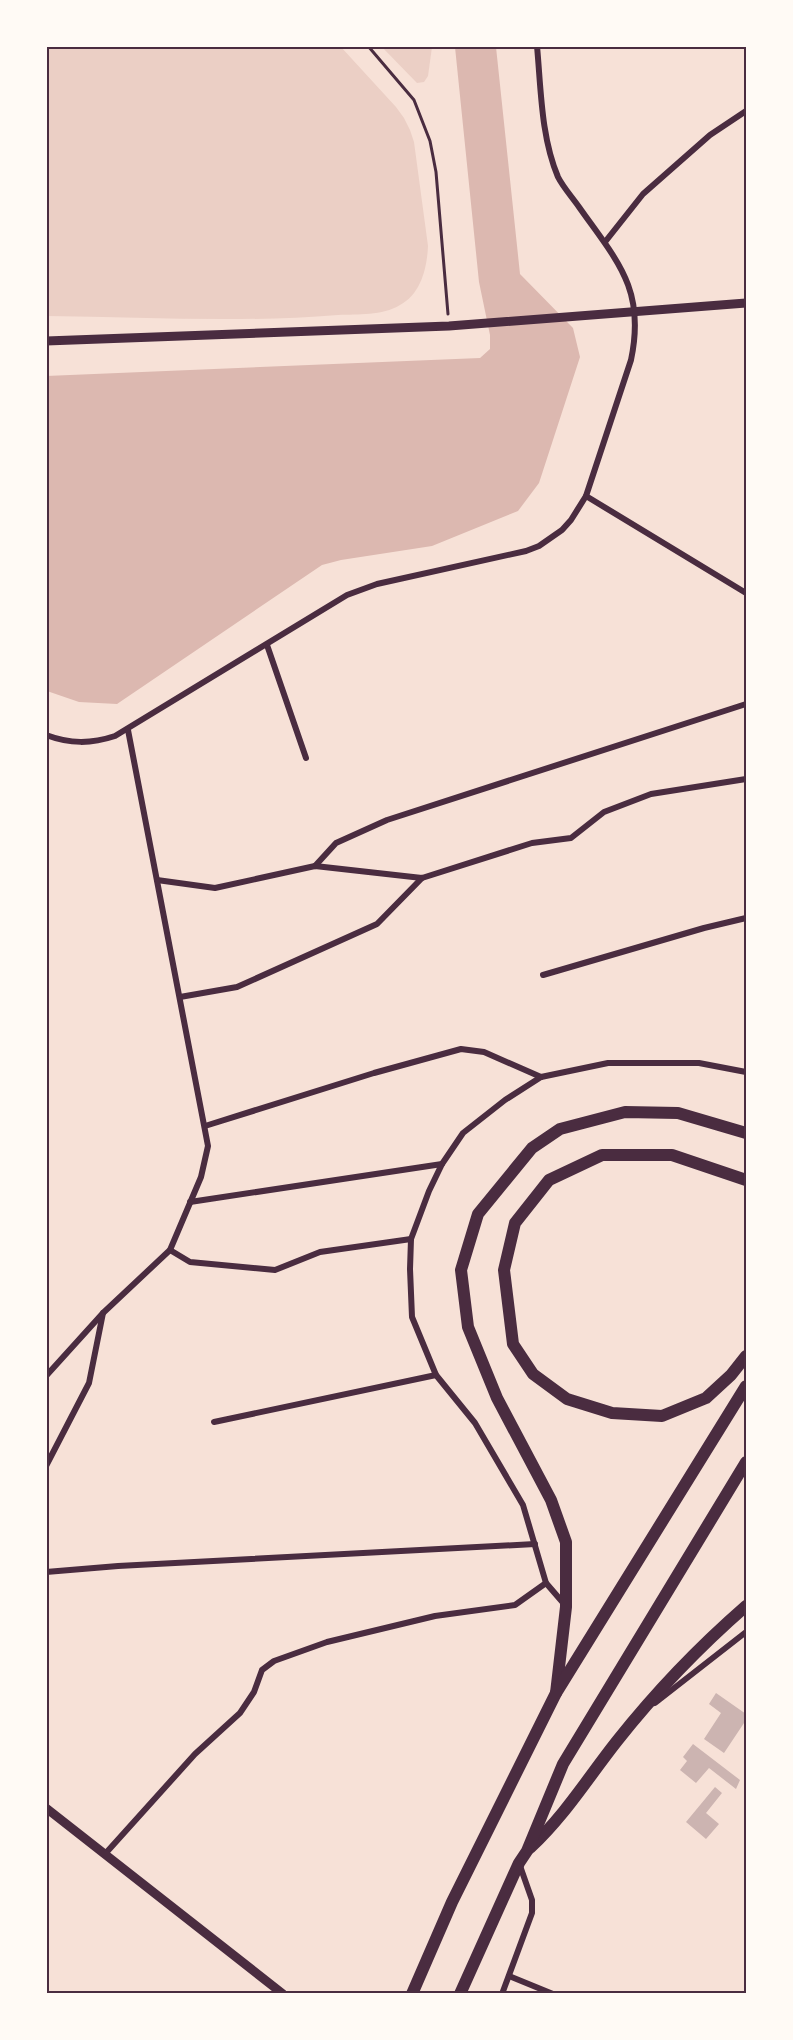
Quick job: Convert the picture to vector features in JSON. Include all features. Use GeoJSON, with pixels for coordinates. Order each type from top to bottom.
{"type":"FeatureCollection","features":[{"type":"Feature","properties":{"kind":"highway"},"geometry":{"type":"LineString","coordinates":[[556,1693],[566,1607],[566,1542],[551,1500],[497,1398],[468,1327],[461,1270],[478,1214],[532,1148],[560,1129],[625,1112],[678,1113],[747,1133]]}},
{"type":"Feature","properties":{"kind":"highway"},"geometry":{"type":"LineString","coordinates":[[747,1180],[672,1155],[602,1155],[549,1179],[515,1223],[504,1270],[513,1344],[533,1374],[567,1399],[612,1413],[662,1416],[706,1398],[731,1375],[747,1356]]}},
{"type":"Feature","properties":{"kind":"highway"},"geometry":{"type":"LineString","coordinates":[[412,1994],[452,1902],[556,1693],[747,1386]]}},
{"type":"Feature","properties":{"kind":"highway"},"geometry":{"type":"LineString","coordinates":[[527,1851],[563,1764],[747,1462]]}},
{"type":"Feature","properties":{"kind":"highway"},"geometry":{"type":"LineString","coordinates":[[460,1994],[519,1863],[527,1851],[562,1815],[610,1749],[638,1716],[709,1638],[747,1606]]}},
{"type":"Feature","properties":{"kind":"street"},"geometry":{"type":"LineString","coordinates":[[46,735],[61,740],[87,742],[115,736],[348,595],[361,589],[539,546],[551,539],[571,520],[586,496],[631,360],[634,344],[634,310],[625,275],[605,242],[559,179],[545,127],[537,46]]}},
{"type":"Feature","properties":{"kind":"street"},"geometry":{"type":"LineString","coordinates":[[605,242],[643,194],[710,135],[747,111]]}},
{"type":"Feature","properties":{"kind":"street"},"geometry":{"type":"LineString","coordinates":[[46,341],[449,326],[747,303]]}},
{"type":"Feature","properties":{"kind":"street"},"geometry":{"type":"LineString","coordinates":[[586,496],[747,593]]}},
{"type":"Feature","properties":{"kind":"street"},"geometry":{"type":"LineString","coordinates":[[267,645],[306,758]]}},
{"type":"Feature","properties":{"kind":"street"},"geometry":{"type":"LineString","coordinates":[[315,866],[336,843],[387,820],[747,704]]}},
{"type":"Feature","properties":{"kind":"street"},"geometry":{"type":"LineString","coordinates":[[46,1376],[104,1314],[170,1250],[201,1177],[208,1146],[128,730]]}},
{"type":"Feature","properties":{"kind":"street"},"geometry":{"type":"LineString","coordinates":[[157,880],[215,888],[315,866],[422,878],[532,843],[571,838],[604,813],[651,794],[747,779]]}},
{"type":"Feature","properties":{"kind":"street"},"geometry":{"type":"LineString","coordinates":[[180,997],[237,987],[377,924],[422,878]]}},
{"type":"Feature","properties":{"kind":"street"},"geometry":{"type":"LineString","coordinates":[[543,975],[704,928],[747,918]]}},
{"type":"Feature","properties":{"kind":"street"},"geometry":{"type":"LineString","coordinates":[[204,1126],[374,1073],[461,1049],[484,1052],[541,1077]]}},
{"type":"Feature","properties":{"kind":"street"},"geometry":{"type":"LineString","coordinates":[[566,1607],[546,1583],[523,1504],[475,1423],[436,1375],[412,1317],[411,1239],[442,1164],[463,1133],[541,1077],[608,1063],[699,1063],[747,1072]]}},
{"type":"Feature","properties":{"kind":"street"},"geometry":{"type":"LineString","coordinates":[[190,1202],[442,1164]]}},
{"type":"Feature","properties":{"kind":"street"},"geometry":{"type":"LineString","coordinates":[[170,1250],[190,1262],[275,1270],[320,1252],[411,1239]]}},
{"type":"Feature","properties":{"kind":"street"},"geometry":{"type":"LineString","coordinates":[[46,1466],[88,1383],[104,1314]]}},
{"type":"Feature","properties":{"kind":"street"},"geometry":{"type":"LineString","coordinates":[[214,1422],[436,1375]]}},
{"type":"Feature","properties":{"kind":"street"},"geometry":{"type":"LineString","coordinates":[[46,1572],[535,1544]]}},
{"type":"Feature","properties":{"kind":"street"},"geometry":{"type":"LineString","coordinates":[[105,1854],[195,1754],[240,1713],[254,1692],[262,1670],[274,1661],[327,1642],[435,1616],[515,1605],[546,1583]]}},
{"type":"Feature","properties":{"kind":"street"},"geometry":{"type":"LineString","coordinates":[[638,1716],[745,1636]]}},
{"type":"Feature","properties":{"kind":"street"},"geometry":{"type":"LineString","coordinates":[[46,1808],[283,1994]]}},
{"type":"Feature","properties":{"kind":"street"},"geometry":{"type":"LineString","coordinates":[[502,1994],[532,1907],[519,1863]]}},
{"type":"Feature","properties":{"kind":"street"},"geometry":{"type":"LineString","coordinates":[[509,1976],[553,1994]]}},
{"type":"Feature","properties":{"kind":"path"},"geometry":{"type":"LineString","coordinates":[[368,46],[414,100],[430,141],[436,172],[449,326]]}},
{"type":"Feature","properties":{"kind":"shaded area"},"geometry":{"type":"Polygon","coordinates":[[[47,46],[341,47],[396,107],[404,118],[414,142],[428,246],[422,280],[418,287],[407,300],[393,309],[370,314],[229,319],[47,316],[47,46]]]}},
{"type":"Feature","properties":{"kind":"shaded area"},"geometry":{"type":"Polygon","coordinates":[[[382,47],[432,47],[428,76],[424,82],[417,83],[382,47]]]}},
{"type":"Feature","properties":{"kind":"shaded area"},"geometry":{"type":"Polygon","coordinates":[[[455,47],[496,47],[520,274],[573,328],[580,357],[539,483],[518,511],[432,546],[322,565],[117,704],[79,702],[47,691],[46,376],[480,358],[490,349],[490,335],[479,282],[455,47]]]}},
{"type":"Feature","properties":{"kind":"building"},"geometry":{"type":"Polygon","coordinates":[[[716,1693],[746,1714],[746,1720],[724,1753],[704,1739],[721,1713],[709,1704],[716,1693]]]}},
{"type":"Feature","properties":{"kind":"building"},"geometry":{"type":"Polygon","coordinates":[[[693,1744],[740,1780],[736,1789],[709,1768],[696,1783],[680,1770],[687,1761],[683,1757],[693,1744]]]}},
{"type":"Feature","properties":{"kind":"building"},"geometry":{"type":"Polygon","coordinates":[[[715,1787],[722,1793],[706,1813],[719,1824],[706,1839],[686,1822],[715,1787]]]}}]}
